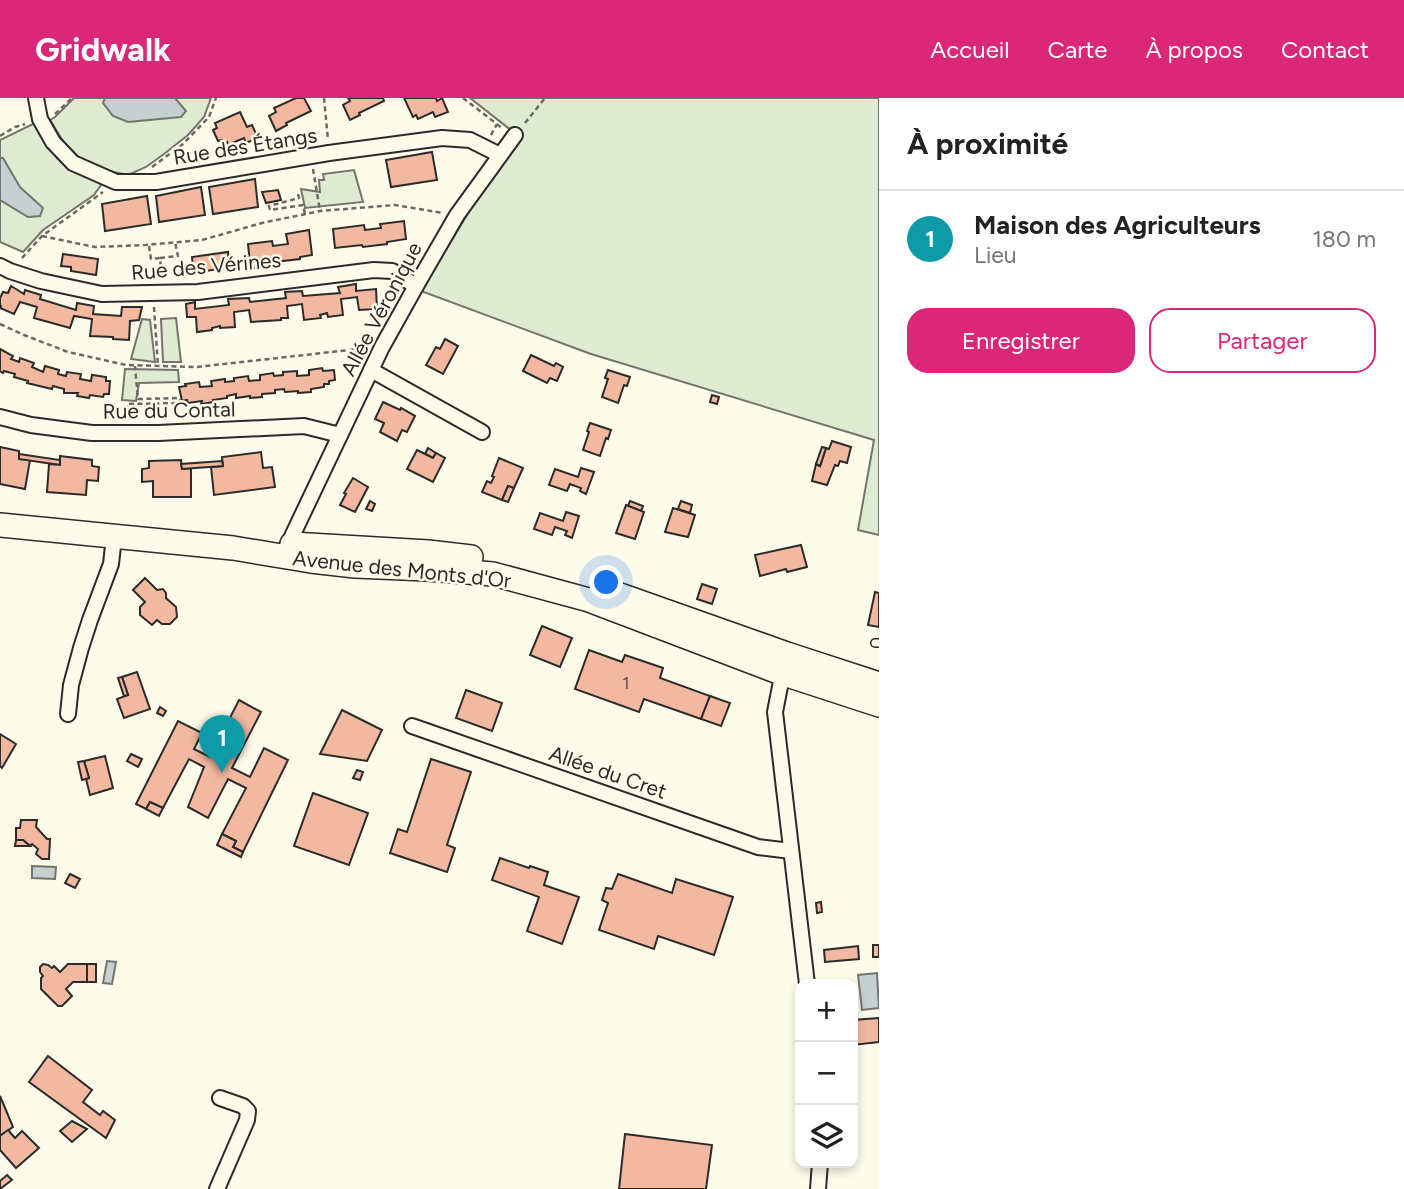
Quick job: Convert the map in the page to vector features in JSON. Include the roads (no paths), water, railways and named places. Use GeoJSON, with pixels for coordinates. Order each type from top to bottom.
{"type":"FeatureCollection","features":[{"type":"Feature","properties":{"kind":"main road","name":"Avenue des Monts d'Or"},"geometry":{"type":"LineString","coordinates":[[0,525],[114,537],[224,537],[285,550],[428,552],[498,560],[592,586],[879,705]]}},
{"type":"Feature","properties":{"kind":"main road","name":"Avenue des Monts d'Or"},"geometry":{"type":"LineString","coordinates":[[784,664],[879,684]]}},
{"type":"Feature","properties":{"kind":"street","name":"Rue des Étangs"},"geometry":{"type":"LineString","coordinates":[[36,98],[40,120],[53,142],[66,156],[73,163],[116,182],[156,182],[330,153],[442,138],[470,140],[499,155]]}},
{"type":"Feature","properties":{"kind":"street","name":"Allée Véronique"},"geometry":{"type":"LineString","coordinates":[[285,550],[371,370],[415,286],[457,215],[514,136]]}},
{"type":"Feature","properties":{"kind":"street","name":"Rue des Vérines"},"geometry":{"type":"LineString","coordinates":[[0,266],[41,281],[102,294],[198,292],[374,270],[393,271],[415,286]]}},
{"type":"Feature","properties":{"kind":"street"},"geometry":{"type":"LineString","coordinates":[[371,370],[482,432]]}},
{"type":"Feature","properties":{"kind":"street","name":"Rue du Contal"},"geometry":{"type":"LineString","coordinates":[[0,416],[31,425],[92,433],[158,433],[304,426],[340,435]]}},
{"type":"Feature","properties":{"kind":"street"},"geometry":{"type":"LineString","coordinates":[[68,714],[71,685],[90,620],[111,564],[114,537]]}},
{"type":"Feature","properties":{"kind":"street"},"geometry":{"type":"LineString","coordinates":[[784,664],[775,712],[806,979]]}},
{"type":"Feature","properties":{"kind":"street","name":"Allée du Cret"},"geometry":{"type":"LineString","coordinates":[[412,726],[758,847],[792,851]]}},
{"type":"Feature","properties":{"kind":"street"},"geometry":{"type":"LineString","coordinates":[[217,1189],[247,1121],[248,1111],[243,1106],[220,1098]]}},
{"type":"Feature","properties":{"kind":"street"},"geometry":{"type":"LineString","coordinates":[[818,1189],[820,1168]]}},
{"type":"Feature","properties":{"kind":"place","name":"Maison des Agriculteurs"},"geometry":{"type":"Point","coordinates":[222,773]}}]}
